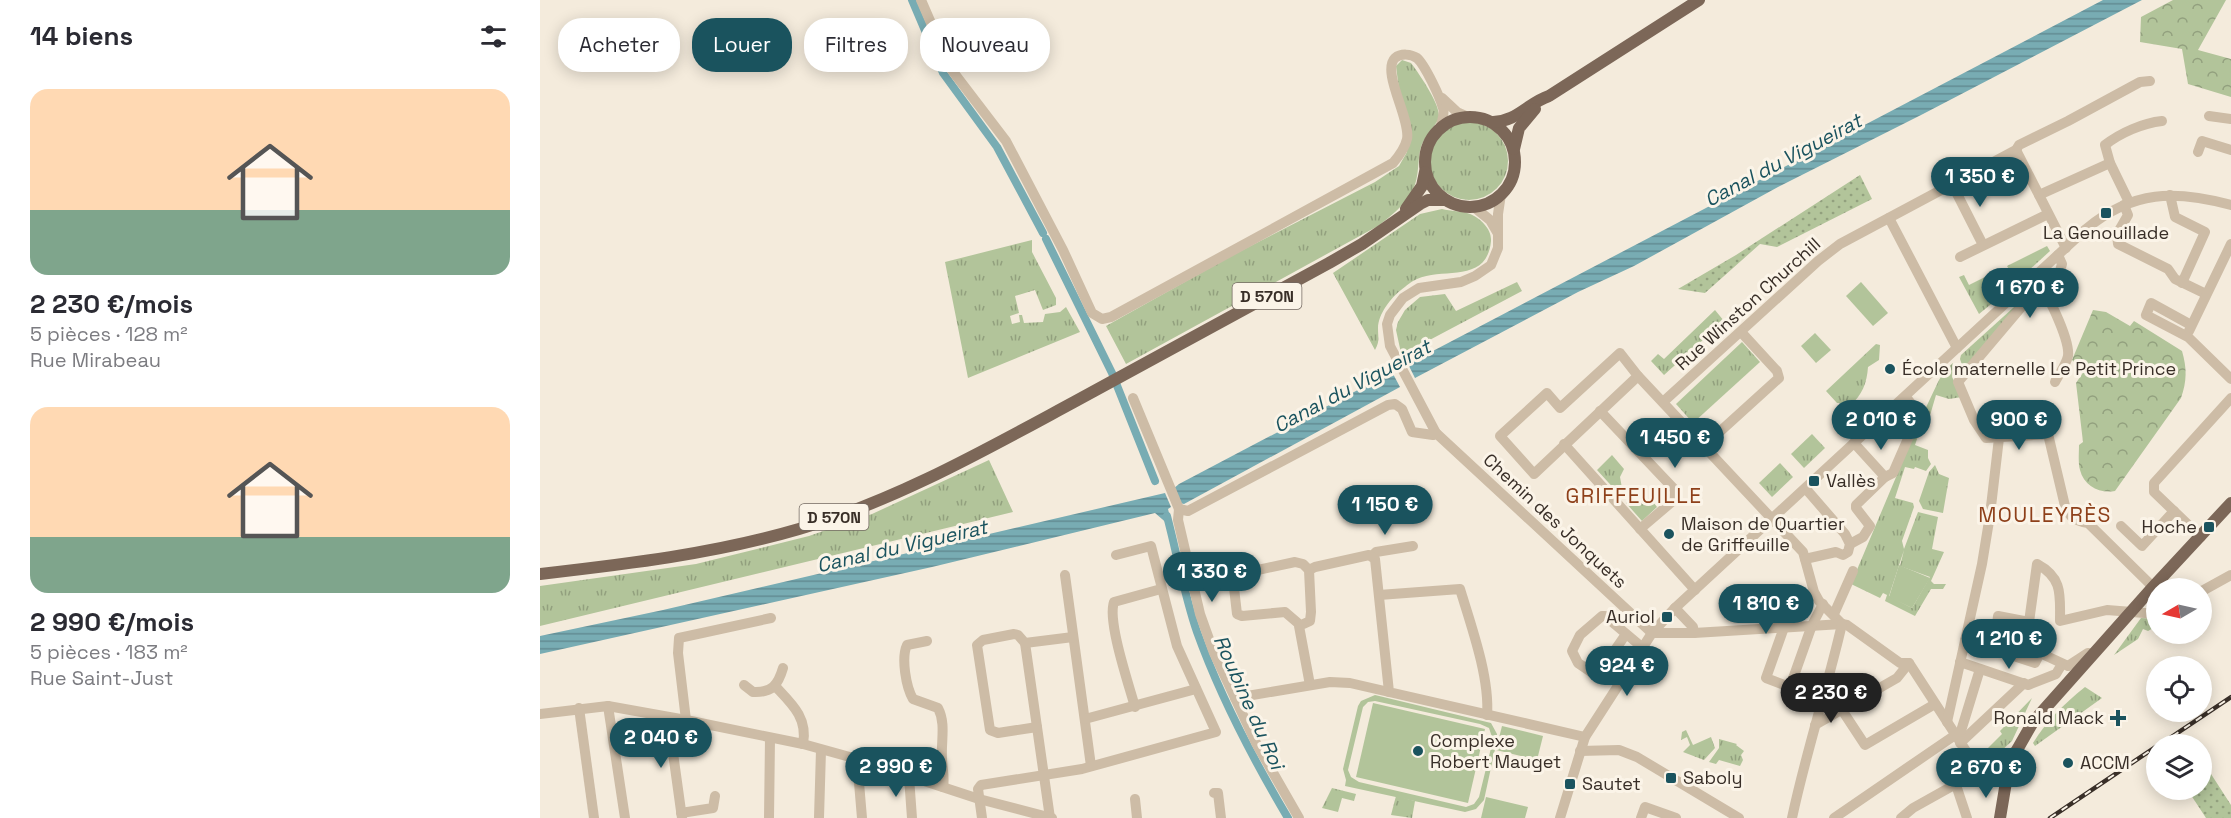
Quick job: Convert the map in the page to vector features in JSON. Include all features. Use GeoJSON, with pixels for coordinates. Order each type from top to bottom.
{"type":"FeatureCollection","features":[{"type":"Feature","properties":{"kind":"main road"},"geometry":{"type":"LineString","coordinates":[[1514,149],[1504,132],[1493,122],[1475,116],[1466,116],[1441,126],[1430,139],[1425,170],[1433,188],[1445,200],[1463,207],[1474,207],[1491,202],[1501,194],[1512,178],[1515,162],[1514,149],[1519,128],[1549,96],[1699,0]]}},
{"type":"Feature","properties":{"kind":"main road"},"geometry":{"type":"LineString","coordinates":[[1493,122],[1513,118],[1539,99],[1549,96]]}},
{"type":"Feature","properties":{"kind":"main road","name":"D 570N"},"geometry":{"type":"LineString","coordinates":[[1400,217],[1422,186],[1425,170]]}},
{"type":"Feature","properties":{"kind":"main road","name":"D 570N"},"geometry":{"type":"LineString","coordinates":[[540,574],[707,552],[789,532],[893,495],[940,473],[1104,386],[1362,244],[1428,200],[1445,200]]}},
{"type":"Feature","properties":{"kind":"main road"},"geometry":{"type":"LineString","coordinates":[[2161,578],[2231,503]]}},
{"type":"Feature","properties":{"kind":"main road"},"geometry":{"type":"LineString","coordinates":[[2000,818],[2009,764],[2033,722],[2146,595]]}},
{"type":"Feature","properties":{"kind":"street"},"geometry":{"type":"LineString","coordinates":[[921,0],[951,69],[1006,141],[1063,249],[1092,313],[1102,319],[1111,317],[1393,163],[1402,153],[1408,138],[1407,122],[1393,79],[1392,63],[1396,56],[1405,54],[1417,58],[1444,110],[1441,126]]}},
{"type":"Feature","properties":{"kind":"street","name":"Rue Winston Churchill"},"geometry":{"type":"LineString","coordinates":[[1663,402],[1830,252],[2016,150],[2019,145],[2140,82],[2150,81]]}},
{"type":"Feature","properties":{"kind":"street"},"geometry":{"type":"LineString","coordinates":[[1433,86],[1445,103],[1466,116]]}},
{"type":"Feature","properties":{"kind":"street"},"geometry":{"type":"LineString","coordinates":[[2209,116],[2231,119]]}},
{"type":"Feature","properties":{"kind":"street"},"geometry":{"type":"LineString","coordinates":[[2162,121],[2150,122],[2112,139],[2105,145],[2127,203],[2128,215],[2117,234],[2118,244],[2168,269],[2175,279],[2206,294]]}},
{"type":"Feature","properties":{"kind":"street"},"geometry":{"type":"LineString","coordinates":[[2198,152],[2202,141],[2231,150]]}},
{"type":"Feature","properties":{"kind":"street"},"geometry":{"type":"LineString","coordinates":[[2016,150],[2048,214],[2062,252],[2062,264],[2059,273],[2029,298],[1958,382],[1980,432],[1986,438],[2048,434],[2069,515],[2075,520],[2088,523],[2146,580]]}},
{"type":"Feature","properties":{"kind":"street"},"geometry":{"type":"LineString","coordinates":[[2039,195],[2110,163]]}},
{"type":"Feature","properties":{"kind":"street"},"geometry":{"type":"LineString","coordinates":[[1952,184],[1983,245]]}},
{"type":"Feature","properties":{"kind":"street","name":"Chemin des Jonquets"},"geometry":{"type":"LineString","coordinates":[[1501,194],[1496,256],[1485,271],[1461,282],[1419,288],[1410,292],[1397,304],[1388,324],[1390,346],[1436,433],[1652,633]]}},
{"type":"Feature","properties":{"kind":"street"},"geometry":{"type":"LineString","coordinates":[[1560,818],[1585,737],[1652,633],[1675,608],[2095,221],[2127,203],[2157,195],[2208,199],[2231,206]]}},
{"type":"Feature","properties":{"kind":"street"},"geometry":{"type":"LineString","coordinates":[[2170,195],[2175,217],[2205,232],[2182,283]]}},
{"type":"Feature","properties":{"kind":"street"},"geometry":{"type":"LineString","coordinates":[[1474,207],[1490,220],[1499,235]]}},
{"type":"Feature","properties":{"kind":"street"},"geometry":{"type":"LineString","coordinates":[[1960,257],[2048,214]]}},
{"type":"Feature","properties":{"kind":"street"},"geometry":{"type":"LineString","coordinates":[[1889,218],[1957,348]]}},
{"type":"Feature","properties":{"kind":"street"},"geometry":{"type":"LineString","coordinates":[[2188,337],[2191,325],[2206,294],[2228,258],[2231,244]]}},
{"type":"Feature","properties":{"kind":"street"},"geometry":{"type":"LineString","coordinates":[[2041,289],[2051,302],[2068,348],[2067,357],[2055,382]]}},
{"type":"Feature","properties":{"kind":"street"},"geometry":{"type":"LineString","coordinates":[[2191,325],[2151,303],[2146,315],[2188,337],[2231,379]]}},
{"type":"Feature","properties":{"kind":"street"},"geometry":{"type":"LineString","coordinates":[[1704,446],[1779,378],[1777,371],[1741,332]]}},
{"type":"Feature","properties":{"kind":"street"},"geometry":{"type":"LineString","coordinates":[[1638,376],[1534,474],[1500,436],[1547,393],[1560,408],[1620,353],[1638,376],[1803,552],[1814,592],[1822,604],[1842,624]]}},
{"type":"Feature","properties":{"kind":"street"},"geometry":{"type":"LineString","coordinates":[[1850,544],[1863,537],[1870,526],[1856,505],[1885,477],[1893,473],[1917,418],[1916,410],[1906,397]]}},
{"type":"Feature","properties":{"kind":"street"},"geometry":{"type":"LineString","coordinates":[[1133,398],[1178,507],[1178,520],[1200,614],[1214,653],[1256,743],[1299,818]]}},
{"type":"Feature","properties":{"kind":"street"},"geometry":{"type":"LineString","coordinates":[[2200,537],[2154,492],[2154,483],[2231,398]]}},
{"type":"Feature","properties":{"kind":"street"},"geometry":{"type":"LineString","coordinates":[[1178,507],[1188,511],[1388,405],[1395,404],[1402,409],[1412,432],[1433,435],[1436,433]]}},
{"type":"Feature","properties":{"kind":"street"},"geometry":{"type":"LineString","coordinates":[[1600,411],[1675,490],[1674,500],[1640,530]]}},
{"type":"Feature","properties":{"kind":"street"},"geometry":{"type":"LineString","coordinates":[[1947,722],[1990,515],[1999,438]]}},
{"type":"Feature","properties":{"kind":"street"},"geometry":{"type":"LineString","coordinates":[[1854,443],[1885,477]]}},
{"type":"Feature","properties":{"kind":"street"},"geometry":{"type":"LineString","coordinates":[[1564,444],[1695,590]]}},
{"type":"Feature","properties":{"kind":"street"},"geometry":{"type":"LineString","coordinates":[[1805,558],[1836,552],[1844,555],[1848,552],[1850,544],[1845,534],[1806,489]]}},
{"type":"Feature","properties":{"kind":"street"},"geometry":{"type":"LineString","coordinates":[[2121,525],[2142,546],[2174,511]]}},
{"type":"Feature","properties":{"kind":"street"},"geometry":{"type":"LineString","coordinates":[[982,818],[978,789],[981,785],[1086,767],[1216,732],[1177,646],[1151,546],[1116,555]]}},
{"type":"Feature","properties":{"kind":"street"},"geometry":{"type":"LineString","coordinates":[[1389,692],[1373,558],[1376,552],[1413,546]]}},
{"type":"Feature","properties":{"kind":"street"},"geometry":{"type":"LineString","coordinates":[[1309,570],[1358,556],[1373,558]]}},
{"type":"Feature","properties":{"kind":"street"},"geometry":{"type":"LineString","coordinates":[[1299,626],[1310,621],[1311,612],[1309,570],[1303,564],[1295,562],[1235,574],[1233,579],[1237,614],[1242,616],[1285,612],[1293,617],[1299,626],[1310,685]]}},
{"type":"Feature","properties":{"kind":"street"},"geometry":{"type":"LineString","coordinates":[[1994,650],[1998,616],[2029,622],[2037,564],[2051,574],[2059,585],[2060,621],[2107,610],[2146,613]]}},
{"type":"Feature","properties":{"kind":"street"},"geometry":{"type":"LineString","coordinates":[[1834,614],[1853,571]]}},
{"type":"Feature","properties":{"kind":"street"},"geometry":{"type":"LineString","coordinates":[[1065,575],[1086,719],[1086,767]]}},
{"type":"Feature","properties":{"kind":"street"},"geometry":{"type":"LineString","coordinates":[[2212,585],[2231,575]]}},
{"type":"Feature","properties":{"kind":"street"},"geometry":{"type":"LineString","coordinates":[[1135,707],[1117,640],[1112,608],[1114,602],[1161,589]]}},
{"type":"Feature","properties":{"kind":"street"},"geometry":{"type":"LineString","coordinates":[[1379,595],[1460,589],[1482,669],[1487,715]]}},
{"type":"Feature","properties":{"kind":"street"},"geometry":{"type":"LineString","coordinates":[[1793,602],[1766,678],[1824,700]]}},
{"type":"Feature","properties":{"kind":"street"},"geometry":{"type":"LineString","coordinates":[[1790,687],[1822,604]]}},
{"type":"Feature","properties":{"kind":"street"},"geometry":{"type":"LineString","coordinates":[[1675,608],[1693,627],[1694,633]]}},
{"type":"Feature","properties":{"kind":"street"},"geometry":{"type":"LineString","coordinates":[[1626,633],[1597,675],[1578,663],[1572,651],[1580,635],[1602,616],[1605,616],[1626,633],[1643,648]]}},
{"type":"Feature","properties":{"kind":"street"},"geometry":{"type":"LineString","coordinates":[[686,720],[678,653],[679,638],[771,618]]}},
{"type":"Feature","properties":{"kind":"street"},"geometry":{"type":"LineString","coordinates":[[1652,633],[1694,633],[1842,624],[1847,625],[1900,663],[1909,663]]}},
{"type":"Feature","properties":{"kind":"street"},"geometry":{"type":"LineString","coordinates":[[1792,818],[1842,624]]}},
{"type":"Feature","properties":{"kind":"street"},"geometry":{"type":"LineString","coordinates":[[540,714],[608,706],[686,720],[803,744],[857,759],[1027,815],[1051,818],[1025,644],[1018,635],[1014,634],[982,640],[976,649],[990,730],[998,733],[1037,727]]}},
{"type":"Feature","properties":{"kind":"street"},"geometry":{"type":"LineString","coordinates":[[1025,644],[1073,637]]}},
{"type":"Feature","properties":{"kind":"street"},"geometry":{"type":"LineString","coordinates":[[1965,640],[2035,663],[2040,653],[2070,666],[2088,653],[2094,654]]}},
{"type":"Feature","properties":{"kind":"street"},"geometry":{"type":"LineString","coordinates":[[927,641],[907,645],[904,651],[909,693],[913,699],[938,708],[940,713],[944,739],[942,756],[944,787]]}},
{"type":"Feature","properties":{"kind":"street"},"geometry":{"type":"LineString","coordinates":[[1960,662],[2026,684]]}},
{"type":"Feature","properties":{"kind":"street"},"geometry":{"type":"LineString","coordinates":[[1909,663],[1958,739],[1985,770],[1999,776],[2004,785]]}},
{"type":"Feature","properties":{"kind":"street"},"geometry":{"type":"LineString","coordinates":[[1815,726],[1898,678],[1909,663]]}},
{"type":"Feature","properties":{"kind":"street"},"geometry":{"type":"LineString","coordinates":[[1834,818],[1958,739],[2026,684],[2056,674],[2062,664]]}},
{"type":"Feature","properties":{"kind":"street"},"geometry":{"type":"LineString","coordinates":[[776,687],[783,668]]}},
{"type":"Feature","properties":{"kind":"street"},"geometry":{"type":"LineString","coordinates":[[1958,739],[1980,669]]}},
{"type":"Feature","properties":{"kind":"street"},"geometry":{"type":"LineString","coordinates":[[1234,698],[1330,682],[1350,683],[1585,737]]}},
{"type":"Feature","properties":{"kind":"street"},"geometry":{"type":"LineString","coordinates":[[744,685],[757,693],[776,687]]}},
{"type":"Feature","properties":{"kind":"street"},"geometry":{"type":"LineString","coordinates":[[776,687],[800,713],[803,744]]}},
{"type":"Feature","properties":{"kind":"street"},"geometry":{"type":"LineString","coordinates":[[1086,719],[1196,689]]}},
{"type":"Feature","properties":{"kind":"street"},"geometry":{"type":"LineString","coordinates":[[1842,710],[1865,745],[1935,704]]}},
{"type":"Feature","properties":{"kind":"street"},"geometry":{"type":"LineString","coordinates":[[608,706],[625,818]]}},
{"type":"Feature","properties":{"kind":"street"},"geometry":{"type":"LineString","coordinates":[[579,708],[594,818]]}},
{"type":"Feature","properties":{"kind":"street"},"geometry":{"type":"LineString","coordinates":[[668,717],[682,815],[713,808],[715,796]]}},
{"type":"Feature","properties":{"kind":"street"},"geometry":{"type":"LineString","coordinates":[[769,818],[770,738]]}},
{"type":"Feature","properties":{"kind":"street"},"geometry":{"type":"LineString","coordinates":[[819,818],[820,750]]}},
{"type":"Feature","properties":{"kind":"street"},"geometry":{"type":"LineString","coordinates":[[1580,751],[1619,750],[1637,757],[1738,818]]}},
{"type":"Feature","properties":{"kind":"street"},"geometry":{"type":"LineString","coordinates":[[1907,816],[2015,751]]}},
{"type":"Feature","properties":{"kind":"street"},"geometry":{"type":"LineString","coordinates":[[857,759],[862,818]]}},
{"type":"Feature","properties":{"kind":"street"},"geometry":{"type":"LineString","coordinates":[[1985,770],[2009,764]]}},
{"type":"Feature","properties":{"kind":"street"},"geometry":{"type":"LineString","coordinates":[[909,777],[912,818]]}},
{"type":"Feature","properties":{"kind":"street"},"geometry":{"type":"LineString","coordinates":[[1956,785],[1967,818]]}},
{"type":"Feature","properties":{"kind":"street"},"geometry":{"type":"LineString","coordinates":[[1214,793],[1218,793],[1221,818]]}},
{"type":"Feature","properties":{"kind":"street"},"geometry":{"type":"LineString","coordinates":[[1135,799],[1137,818]]}},
{"type":"Feature","properties":{"kind":"street"},"geometry":{"type":"LineString","coordinates":[[1641,818],[1645,807],[1676,818]]}},
{"type":"Feature","properties":{"kind":"green space"},"geometry":{"type":"Polygon","coordinates":[[[2173,0],[2226,0],[2198,50],[2231,59],[2231,97],[2188,84],[2182,49],[2140,42],[2141,17],[2173,0]]]}},
{"type":"Feature","properties":{"kind":"green space"},"geometry":{"type":"Polygon","coordinates":[[[1402,60],[1411,63],[1421,77],[1433,98],[1439,117],[1422,144],[1415,184],[1403,204],[1378,226],[1126,364],[1106,326],[1233,255],[1375,182],[1399,166],[1407,152],[1396,66],[1402,60]]]}},
{"type":"Feature","properties":{"kind":"green space"},"geometry":{"type":"Polygon","coordinates":[[[1469,122],[1484,125],[1497,133],[1505,146],[1508,161],[1505,176],[1497,189],[1484,197],[1469,200],[1454,197],[1441,189],[1433,176],[1430,161],[1433,146],[1441,133],[1454,125],[1469,122]]]}},
{"type":"Feature","properties":{"kind":"green space"},"geometry":{"type":"Polygon","coordinates":[[[1860,175],[1872,199],[1777,247],[1760,244],[1705,293],[1678,289],[1736,255],[1860,175]]]}},
{"type":"Feature","properties":{"kind":"green space"},"geometry":{"type":"Polygon","coordinates":[[[1442,209],[1467,213],[1481,221],[1491,237],[1488,254],[1482,263],[1473,269],[1428,276],[1415,280],[1401,290],[1389,302],[1380,317],[1375,350],[1333,273],[1420,214],[1442,209]]]}},
{"type":"Feature","properties":{"kind":"green space"},"geometry":{"type":"Polygon","coordinates":[[[1032,240],[1032,252],[1056,298],[1056,305],[1043,310],[1035,290],[1015,296],[1019,313],[1010,316],[1012,324],[1020,322],[1019,315],[1022,315],[1024,323],[1043,322],[1045,314],[1060,312],[1066,307],[1080,332],[968,378],[945,262],[1032,240]]]}},
{"type":"Feature","properties":{"kind":"green space"},"geometry":{"type":"Polygon","coordinates":[[[2047,246],[2050,251],[2016,282],[2007,266],[2047,246]]]}},
{"type":"Feature","properties":{"kind":"green space"},"geometry":{"type":"Polygon","coordinates":[[[2002,268],[2012,287],[1979,314],[1959,277],[1964,275],[1969,285],[1985,277],[1987,281],[1984,285],[1985,291],[1992,295],[1998,291],[1999,285],[1988,276],[2002,268]]]}},
{"type":"Feature","properties":{"kind":"green space"},"geometry":{"type":"Polygon","coordinates":[[[2055,270],[1964,371],[1961,355],[2055,270]]]}},
{"type":"Feature","properties":{"kind":"green space"},"geometry":{"type":"Polygon","coordinates":[[[1517,282],[1522,291],[1407,352],[1401,353],[1396,330],[1398,322],[1405,310],[1420,297],[1445,294],[1456,311],[1517,282]]]}},
{"type":"Feature","properties":{"kind":"green space"},"geometry":{"type":"Polygon","coordinates":[[[1861,282],[1888,313],[1873,326],[1846,296],[1861,282]]]}},
{"type":"Feature","properties":{"kind":"green space"},"geometry":{"type":"Polygon","coordinates":[[[1715,310],[1724,321],[1664,375],[1651,361],[1658,354],[1664,359],[1715,310]]]}},
{"type":"Feature","properties":{"kind":"green space"},"geometry":{"type":"Polygon","coordinates":[[[2093,310],[2106,312],[2130,326],[2134,321],[2182,351],[2185,369],[2181,398],[2115,491],[2109,492],[2093,488],[2082,476],[2079,464],[2079,445],[2083,442],[2076,383],[2084,371],[2072,360],[2093,310]]]}},
{"type":"Feature","properties":{"kind":"green space"},"geometry":{"type":"Polygon","coordinates":[[[1815,333],[1831,350],[1816,363],[1801,346],[1815,333]]]}},
{"type":"Feature","properties":{"kind":"green space"},"geometry":{"type":"Polygon","coordinates":[[[1742,342],[1760,362],[1693,423],[1676,404],[1742,342]]]}},
{"type":"Feature","properties":{"kind":"green space"},"geometry":{"type":"Polygon","coordinates":[[[1876,344],[1880,345],[1879,360],[1868,367],[1861,393],[1850,406],[1846,403],[1837,403],[1826,391],[1876,344]]]}},
{"type":"Feature","properties":{"kind":"green space"},"geometry":{"type":"Polygon","coordinates":[[[1953,363],[1952,377],[1962,397],[1949,399],[1936,395],[1926,429],[1920,430],[1915,445],[1928,450],[1931,464],[1926,471],[1915,467],[1914,469],[1905,467],[1895,498],[1913,503],[1914,507],[1902,541],[1904,549],[1918,512],[1938,517],[1932,549],[1944,552],[1931,581],[1934,584],[1946,584],[1943,589],[1931,589],[1915,616],[1885,601],[1887,595],[1883,593],[1880,598],[1851,584],[1899,470],[1901,460],[1946,369],[1953,363]],[[1904,550],[1889,596],[1912,608],[1930,577],[1900,566],[1904,550]]]}},
{"type":"Feature","properties":{"kind":"green space"},"geometry":{"type":"Polygon","coordinates":[[[1812,434],[1825,448],[1804,468],[1791,454],[1812,434]]]}},
{"type":"Feature","properties":{"kind":"green space"},"geometry":{"type":"Polygon","coordinates":[[[1612,455],[1624,469],[1620,477],[1622,488],[1618,493],[1597,470],[1612,455]]]}},
{"type":"Feature","properties":{"kind":"green space"},"geometry":{"type":"Polygon","coordinates":[[[989,460],[1013,512],[540,626],[540,586],[696,564],[809,536],[872,514],[989,460]]]}},
{"type":"Feature","properties":{"kind":"green space"},"geometry":{"type":"Polygon","coordinates":[[[1780,463],[1793,477],[1772,497],[1759,483],[1780,463]]]}},
{"type":"Feature","properties":{"kind":"green space"},"geometry":{"type":"Polygon","coordinates":[[[1935,465],[1939,474],[1949,478],[1943,513],[1923,509],[1919,501],[1929,472],[1935,465]]]}},
{"type":"Feature","properties":{"kind":"green space"},"geometry":{"type":"Polygon","coordinates":[[[1633,497],[1640,501],[1650,498],[1657,507],[1642,521],[1626,503],[1633,497]]]}},
{"type":"Feature","properties":{"kind":"green space"},"geometry":{"type":"Polygon","coordinates":[[[1899,565],[1930,578],[1912,608],[1889,597],[1899,565]]]}},
{"type":"Feature","properties":{"kind":"green space"},"geometry":{"type":"Polygon","coordinates":[[[2141,618],[2146,618],[2146,630],[2143,629],[2138,639],[2114,655],[2141,618]]]}},
{"type":"Feature","properties":{"kind":"green space"},"geometry":{"type":"Polygon","coordinates":[[[2085,687],[2102,698],[2035,746],[2033,743],[2050,720],[2085,687]]]}},
{"type":"Feature","properties":{"kind":"green space"},"geometry":{"type":"Polygon","coordinates":[[[1375,695],[1491,723],[1497,734],[1497,740],[1484,800],[1476,809],[1465,812],[1345,786],[1343,769],[1361,701],[1375,695]],[[1375,701],[1368,702],[1363,707],[1348,770],[1351,777],[1359,782],[1466,807],[1474,804],[1479,797],[1493,740],[1489,728],[1480,724],[1375,701]]]}},
{"type":"Feature","properties":{"kind":"green space"},"geometry":{"type":"Polygon","coordinates":[[[2032,698],[2012,741],[2000,752],[1994,750],[1984,758],[1981,755],[2002,734],[2000,731],[2032,698]]]}},
{"type":"Feature","properties":{"kind":"green space"},"geometry":{"type":"Polygon","coordinates":[[[1373,703],[1485,729],[1468,803],[1356,777],[1373,703]]]}},
{"type":"Feature","properties":{"kind":"green space"},"geometry":{"type":"Polygon","coordinates":[[[1502,726],[1543,736],[1537,760],[1496,750],[1502,726]]]}},
{"type":"Feature","properties":{"kind":"green space"},"geometry":{"type":"Polygon","coordinates":[[[1686,730],[1693,745],[1711,737],[1715,748],[1704,760],[1683,752],[1690,745],[1687,737],[1681,740],[1682,732],[1686,730]]]}},
{"type":"Feature","properties":{"kind":"green space"},"geometry":{"type":"Polygon","coordinates":[[[1719,739],[1737,744],[1744,751],[1741,755],[1743,760],[1740,766],[1719,760],[1716,764],[1709,762],[1719,748],[1719,739]]]}},
{"type":"Feature","properties":{"kind":"green space"},"geometry":{"type":"Polygon","coordinates":[[[2212,776],[2231,805],[2231,818],[2206,818],[2194,800],[2212,800],[2212,776]]]}},
{"type":"Feature","properties":{"kind":"green space"},"geometry":{"type":"Polygon","coordinates":[[[1332,788],[1356,794],[1354,801],[1342,798],[1338,812],[1322,808],[1332,788]]]}},
{"type":"Feature","properties":{"kind":"green space"},"geometry":{"type":"Polygon","coordinates":[[[1396,796],[1415,801],[1412,818],[1391,815],[1396,796]]]}},
{"type":"Feature","properties":{"kind":"green space"},"geometry":{"type":"Polygon","coordinates":[[[1486,797],[1528,807],[1525,818],[1481,818],[1486,797]]]}},
{"type":"Feature","properties":{"kind":"water"},"geometry":{"type":"Polygon","coordinates":[[[2103,0],[2142,0],[1778,187],[1634,266],[1578,292],[1415,378],[1408,364],[2103,0]]]}},
{"type":"Feature","properties":{"kind":"water"},"geometry":{"type":"Polygon","coordinates":[[[1392,372],[1400,387],[1184,504],[1180,503],[1173,489],[1179,484],[1392,372]]]}},
{"type":"Feature","properties":{"kind":"water"},"geometry":{"type":"Polygon","coordinates":[[[1165,493],[1171,507],[1168,509],[1171,521],[1169,525],[1155,513],[932,567],[540,654],[540,636],[663,610],[1165,493]]]}},
{"type":"Feature","properties":{"kind":"waterway","name":"Roubine du Roi"},"geometry":{"type":"LineString","coordinates":[[912,0],[943,73],[997,147],[1043,233]]}},
{"type":"Feature","properties":{"kind":"waterway","name":"Roubine du Roi"},"geometry":{"type":"LineString","coordinates":[[1046,239],[1112,373],[1155,481]]}},
{"type":"Feature","properties":{"kind":"waterway","name":"Roubine du Roi"},"geometry":{"type":"LineString","coordinates":[[1167,516],[1188,603],[1206,656],[1238,727],[1288,818]]}},
{"type":"Feature","properties":{"kind":"railway"},"geometry":{"type":"LineString","coordinates":[[2176,734],[2231,697]]}},
{"type":"Feature","properties":{"kind":"railway"},"geometry":{"type":"LineString","coordinates":[[2050,818],[2146,753]]}},
{"type":"Feature","properties":{"kind":"place","name":"La Genouillade"},"geometry":{"type":"Point","coordinates":[2106,213]}},
{"type":"Feature","properties":{"kind":"place","name":"École maternelle Le Petit Prince"},"geometry":{"type":"Point","coordinates":[1890,369]}},
{"type":"Feature","properties":{"kind":"place","name":"Vallès"},"geometry":{"type":"Point","coordinates":[1814,481]}},
{"type":"Feature","properties":{"kind":"place","name":"Hoche"},"geometry":{"type":"Point","coordinates":[2209,527]}},
{"type":"Feature","properties":{"kind":"place","name":"Maison de Quartier de Griffeuille"},"geometry":{"type":"Point","coordinates":[1669,534]}},
{"type":"Feature","properties":{"kind":"place","name":"Auriol"},"geometry":{"type":"Point","coordinates":[1667,617]}},
{"type":"Feature","properties":{"kind":"place","name":"Ronald Mack"},"geometry":{"type":"Point","coordinates":[2118,718]}},
{"type":"Feature","properties":{"kind":"place","name":"Complexe Robert Mauget"},"geometry":{"type":"Point","coordinates":[1418,751]}},
{"type":"Feature","properties":{"kind":"place","name":"ACCM"},"geometry":{"type":"Point","coordinates":[2068,763]}},
{"type":"Feature","properties":{"kind":"place","name":"Saboly"},"geometry":{"type":"Point","coordinates":[1671,778]}},
{"type":"Feature","properties":{"kind":"place","name":"Sautet"},"geometry":{"type":"Point","coordinates":[1570,784]}},
{"type":"Feature","properties":{"kind":"district","name":"GRIFFEUILLE"},"geometry":{"type":"Point","coordinates":[1634,496]}},
{"type":"Feature","properties":{"kind":"district","name":"MOULEYRÈS"},"geometry":{"type":"Point","coordinates":[2045,515]}},
{"type":"Feature","properties":{"kind":"water label","name":"Canal du Vigueirat"},"geometry":{"type":"Point","coordinates":[1783,160]}},
{"type":"Feature","properties":{"kind":"water label","name":"Canal du Vigueirat"},"geometry":{"type":"Point","coordinates":[1352,386]}},
{"type":"Feature","properties":{"kind":"water label","name":"Canal du Vigueirat"},"geometry":{"type":"Point","coordinates":[902,546]}}]}
